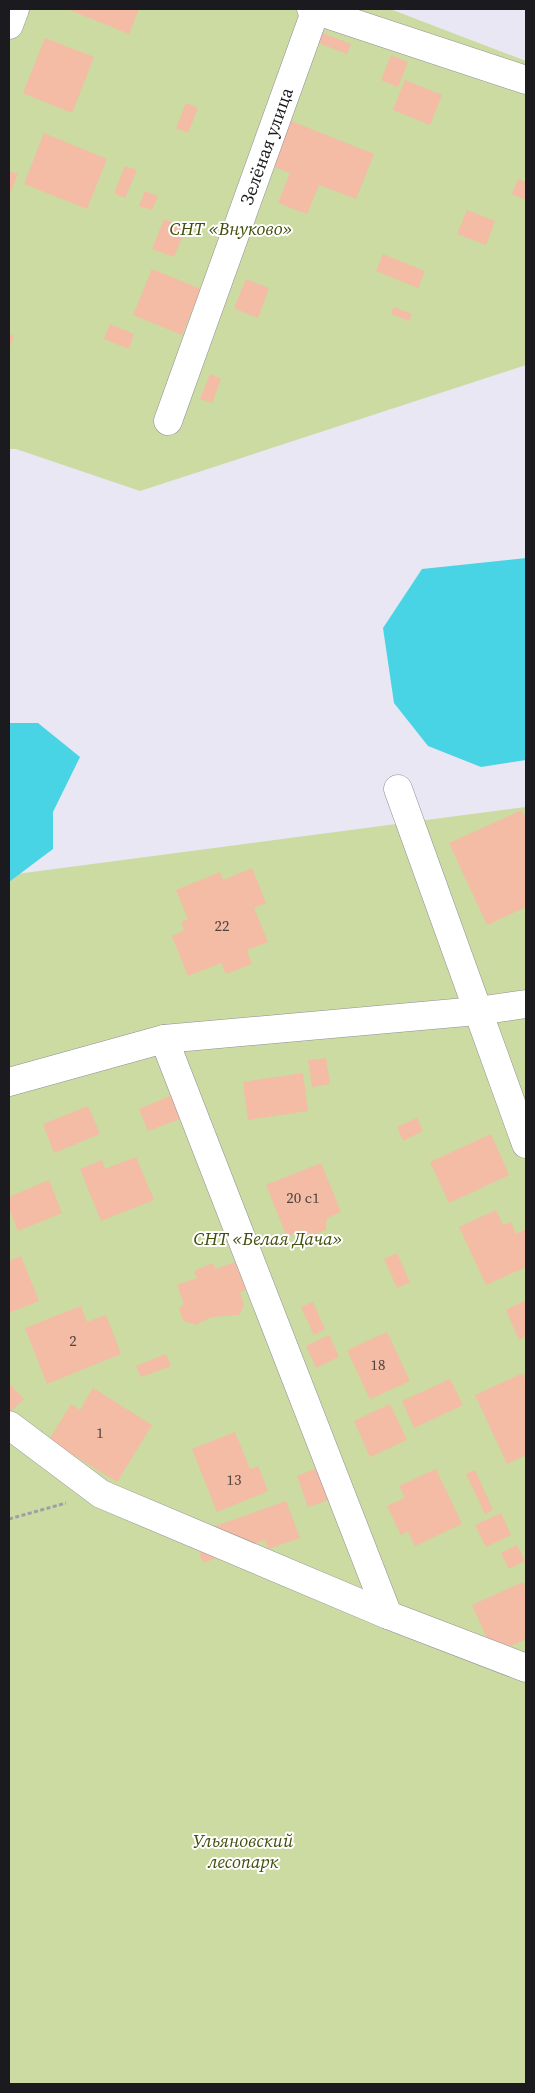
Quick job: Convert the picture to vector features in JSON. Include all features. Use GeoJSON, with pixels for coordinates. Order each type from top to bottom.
{"type":"FeatureCollection","features":[{"type":"Feature","properties":{"kind":"street"},"geometry":{"type":"LineString","coordinates":[[9,25],[15,9]]}},
{"type":"Feature","properties":{"kind":"street"},"geometry":{"type":"LineString","coordinates":[[313,10],[526,80]]}},
{"type":"Feature","properties":{"kind":"street","name":"Зелёная улица"},"geometry":{"type":"LineString","coordinates":[[168,422],[313,10]]}},
{"type":"Feature","properties":{"kind":"street"},"geometry":{"type":"LineString","coordinates":[[398,789],[526,1144]]}},
{"type":"Feature","properties":{"kind":"street"},"geometry":{"type":"LineString","coordinates":[[9,1082],[164,1039],[477,1011],[526,1004]]}},
{"type":"Feature","properties":{"kind":"street"},"geometry":{"type":"LineString","coordinates":[[164,1039],[388,1615]]}},
{"type":"Feature","properties":{"kind":"street"},"geometry":{"type":"LineString","coordinates":[[9,1425],[101,1494],[388,1615],[526,1668]]}},
{"type":"Feature","properties":{"kind":"path"},"geometry":{"type":"LineString","coordinates":[[9,1519],[101,1494]]}},
{"type":"Feature","properties":{"kind":"green space","name":"СНТ «Внуково»"},"geometry":{"type":"Polygon","coordinates":[[[9,9],[390,9],[526,61],[526,365],[140,491],[16,449],[9,449],[9,9]]]}},
{"type":"Feature","properties":{"kind":"green space","name":"СНТ «Белая Дача»"},"geometry":{"type":"Polygon","coordinates":[[[526,807],[526,2084],[9,2084],[9,875],[526,807]]]}},
{"type":"Feature","properties":{"kind":"water"},"geometry":{"type":"Polygon","coordinates":[[[526,558],[526,760],[481,767],[428,746],[394,703],[383,628],[422,569],[526,558]]]}},
{"type":"Feature","properties":{"kind":"water"},"geometry":{"type":"Polygon","coordinates":[[[9,723],[38,723],[80,757],[53,812],[53,849],[9,882],[9,723]]]}},
{"type":"Feature","properties":{"kind":"building"},"geometry":{"type":"Polygon","coordinates":[[[67,9],[139,9],[129,34],[67,9]]]}},
{"type":"Feature","properties":{"kind":"building"},"geometry":{"type":"Polygon","coordinates":[[[320,32],[351,44],[347,54],[316,42],[320,32]]]}},
{"type":"Feature","properties":{"kind":"building"},"geometry":{"type":"Polygon","coordinates":[[[45,38],[94,57],[72,113],[23,93],[45,38]]]}},
{"type":"Feature","properties":{"kind":"building"},"geometry":{"type":"Polygon","coordinates":[[[391,55],[408,62],[398,87],[381,80],[391,55]]]}},
{"type":"Feature","properties":{"kind":"building"},"geometry":{"type":"Polygon","coordinates":[[[405,80],[442,95],[430,125],[393,110],[405,80]]]}},
{"type":"Feature","properties":{"kind":"building"},"geometry":{"type":"Polygon","coordinates":[[[186,103],[198,108],[188,133],[176,128],[186,103]]]}},
{"type":"Feature","properties":{"kind":"building"},"geometry":{"type":"Polygon","coordinates":[[[291,121],[374,154],[356,199],[319,185],[307,214],[278,203],[290,173],[272,166],[291,121]]]}},
{"type":"Feature","properties":{"kind":"building"},"geometry":{"type":"Polygon","coordinates":[[[44,133],[107,159],[87,209],[24,184],[44,133]]]}},
{"type":"Feature","properties":{"kind":"building"},"geometry":{"type":"Polygon","coordinates":[[[125,166],[137,170],[125,198],[114,193],[125,166]]]}},
{"type":"Feature","properties":{"kind":"building"},"geometry":{"type":"Polygon","coordinates":[[[9,171],[18,174],[9,196],[9,171]]]}},
{"type":"Feature","properties":{"kind":"building"},"geometry":{"type":"Polygon","coordinates":[[[518,179],[526,182],[526,200],[512,194],[518,179]]]}},
{"type":"Feature","properties":{"kind":"building"},"geometry":{"type":"Polygon","coordinates":[[[145,191],[158,196],[152,210],[139,206],[145,191]]]}},
{"type":"Feature","properties":{"kind":"building"},"geometry":{"type":"Polygon","coordinates":[[[467,210],[495,221],[486,245],[457,234],[467,210]]]}},
{"type":"Feature","properties":{"kind":"building"},"geometry":{"type":"Polygon","coordinates":[[[164,219],[186,228],[174,257],[152,249],[164,219]]]}},
{"type":"Feature","properties":{"kind":"building"},"geometry":{"type":"Polygon","coordinates":[[[383,254],[425,271],[418,288],[376,271],[383,254]]]}},
{"type":"Feature","properties":{"kind":"building"},"geometry":{"type":"Polygon","coordinates":[[[152,269],[201,289],[182,335],[133,315],[152,269]]]}},
{"type":"Feature","properties":{"kind":"building"},"geometry":{"type":"Polygon","coordinates":[[[246,279],[269,288],[258,318],[234,308],[246,279]]]}},
{"type":"Feature","properties":{"kind":"building"},"geometry":{"type":"Polygon","coordinates":[[[394,307],[412,314],[409,321],[391,314],[394,307]]]}},
{"type":"Feature","properties":{"kind":"building"},"geometry":{"type":"Polygon","coordinates":[[[110,324],[134,334],[129,349],[104,339],[110,324]]]}},
{"type":"Feature","properties":{"kind":"building"},"geometry":{"type":"Polygon","coordinates":[[[9,334],[14,336],[9,349],[9,334]]]}},
{"type":"Feature","properties":{"kind":"building"},"geometry":{"type":"Polygon","coordinates":[[[210,374],[221,379],[212,403],[200,399],[210,374]]]}},
{"type":"Feature","properties":{"kind":"building"},"geometry":{"type":"Polygon","coordinates":[[[522,810],[526,820],[526,907],[487,925],[449,843],[522,810]]]}},
{"type":"Feature","properties":{"kind":"building"},"geometry":{"type":"Polygon","coordinates":[[[252,868],[266,903],[254,908],[268,942],[247,950],[252,964],[226,974],[221,963],[188,976],[172,936],[184,930],[181,922],[188,919],[176,890],[220,872],[223,880],[252,868]]]}},
{"type":"Feature","properties":{"kind":"building"},"geometry":{"type":"Polygon","coordinates":[[[326,1058],[330,1084],[312,1087],[308,1060],[326,1058]]]}},
{"type":"Feature","properties":{"kind":"building"},"geometry":{"type":"Polygon","coordinates":[[[303,1073],[308,1111],[248,1120],[243,1082],[303,1073]]]}},
{"type":"Feature","properties":{"kind":"building"},"geometry":{"type":"Polygon","coordinates":[[[175,1094],[185,1117],[148,1131],[139,1109],[175,1094]]]}},
{"type":"Feature","properties":{"kind":"building"},"geometry":{"type":"Polygon","coordinates":[[[88,1106],[100,1134],[54,1153],[43,1124],[88,1106]]]}},
{"type":"Feature","properties":{"kind":"building"},"geometry":{"type":"Polygon","coordinates":[[[417,1118],[423,1131],[403,1141],[397,1127],[417,1118]]]}},
{"type":"Feature","properties":{"kind":"building"},"geometry":{"type":"Polygon","coordinates":[[[491,1134],[509,1175],[449,1203],[430,1162],[491,1134]]]}},
{"type":"Feature","properties":{"kind":"building"},"geometry":{"type":"Polygon","coordinates":[[[136,1157],[154,1200],[101,1221],[80,1169],[102,1160],[105,1169],[136,1157]]]}},
{"type":"Feature","properties":{"kind":"building"},"geometry":{"type":"Polygon","coordinates":[[[321,1163],[341,1212],[327,1218],[326,1230],[306,1238],[303,1230],[287,1237],[266,1185],[321,1163]]]}},
{"type":"Feature","properties":{"kind":"building"},"geometry":{"type":"Polygon","coordinates":[[[49,1180],[62,1213],[18,1231],[9,1208],[9,1197],[49,1180]]]}},
{"type":"Feature","properties":{"kind":"building"},"geometry":{"type":"Polygon","coordinates":[[[496,1210],[503,1225],[511,1222],[516,1234],[526,1229],[526,1267],[486,1285],[459,1227],[496,1210]]]}},
{"type":"Feature","properties":{"kind":"building"},"geometry":{"type":"Polygon","coordinates":[[[397,1253],[410,1282],[397,1288],[384,1259],[397,1253]]]}},
{"type":"Feature","properties":{"kind":"building"},"geometry":{"type":"Polygon","coordinates":[[[21,1256],[39,1301],[9,1313],[9,1261],[21,1256]]]}},
{"type":"Feature","properties":{"kind":"building"},"geometry":{"type":"Polygon","coordinates":[[[235,1262],[246,1290],[240,1292],[244,1306],[239,1315],[211,1317],[196,1325],[183,1321],[179,1308],[184,1304],[177,1285],[197,1278],[194,1271],[213,1263],[215,1269],[235,1262]]]}},
{"type":"Feature","properties":{"kind":"building"},"geometry":{"type":"Polygon","coordinates":[[[526,1300],[526,1336],[519,1340],[506,1310],[526,1300]]]}},
{"type":"Feature","properties":{"kind":"building"},"geometry":{"type":"Polygon","coordinates":[[[313,1302],[325,1329],[314,1335],[301,1307],[313,1302]]]}},
{"type":"Feature","properties":{"kind":"building"},"geometry":{"type":"Polygon","coordinates":[[[81,1306],[87,1322],[106,1315],[121,1354],[47,1384],[25,1328],[81,1306]]]}},
{"type":"Feature","properties":{"kind":"building"},"geometry":{"type":"Polygon","coordinates":[[[387,1332],[410,1381],[370,1399],[347,1350],[387,1332]]]}},
{"type":"Feature","properties":{"kind":"building"},"geometry":{"type":"Polygon","coordinates":[[[329,1335],[339,1357],[316,1368],[306,1346],[329,1335]]]}},
{"type":"Feature","properties":{"kind":"building"},"geometry":{"type":"Polygon","coordinates":[[[166,1354],[171,1366],[141,1377],[136,1366],[166,1354]]]}},
{"type":"Feature","properties":{"kind":"building"},"geometry":{"type":"Polygon","coordinates":[[[523,1373],[526,1381],[526,1455],[507,1464],[475,1395],[523,1373]]]}},
{"type":"Feature","properties":{"kind":"building"},"geometry":{"type":"Polygon","coordinates":[[[450,1379],[463,1405],[414,1428],[402,1401],[450,1379]]]}},
{"type":"Feature","properties":{"kind":"building"},"geometry":{"type":"Polygon","coordinates":[[[9,1383],[24,1399],[9,1413],[9,1383]]]}},
{"type":"Feature","properties":{"kind":"building"},"geometry":{"type":"Polygon","coordinates":[[[93,1388],[152,1425],[117,1482],[49,1440],[71,1404],[80,1410],[93,1388]]]}},
{"type":"Feature","properties":{"kind":"building"},"geometry":{"type":"Polygon","coordinates":[[[390,1404],[407,1440],[370,1457],[354,1421],[390,1404]]]}},
{"type":"Feature","properties":{"kind":"building"},"geometry":{"type":"Polygon","coordinates":[[[235,1432],[250,1469],[258,1466],[268,1491],[217,1512],[192,1449],[235,1432]]]}},
{"type":"Feature","properties":{"kind":"building"},"geometry":{"type":"Polygon","coordinates":[[[320,1467],[331,1499],[308,1507],[297,1476],[320,1467]]]}},
{"type":"Feature","properties":{"kind":"building"},"geometry":{"type":"Polygon","coordinates":[[[436,1469],[462,1524],[415,1546],[408,1531],[401,1535],[387,1506],[405,1498],[399,1486],[436,1469]]]}},
{"type":"Feature","properties":{"kind":"building"},"geometry":{"type":"Polygon","coordinates":[[[475,1470],[493,1510],[485,1514],[466,1474],[475,1470]]]}},
{"type":"Feature","properties":{"kind":"building"},"geometry":{"type":"Polygon","coordinates":[[[286,1501],[300,1538],[268,1549],[265,1540],[203,1563],[193,1534],[286,1501]]]}},
{"type":"Feature","properties":{"kind":"building"},"geometry":{"type":"Polygon","coordinates":[[[501,1513],[511,1535],[486,1547],[475,1525],[501,1513]]]}},
{"type":"Feature","properties":{"kind":"building"},"geometry":{"type":"Polygon","coordinates":[[[517,1545],[525,1561],[509,1569],[501,1553],[517,1545]]]}},
{"type":"Feature","properties":{"kind":"building"},"geometry":{"type":"Polygon","coordinates":[[[523,1582],[526,1588],[526,1639],[494,1654],[472,1605],[523,1582]]]}},
{"type":"Feature","properties":{"kind":"park label","name":"Ульяновский лесопарк"},"geometry":{"type":"Point","coordinates":[243,1851]}}]}
